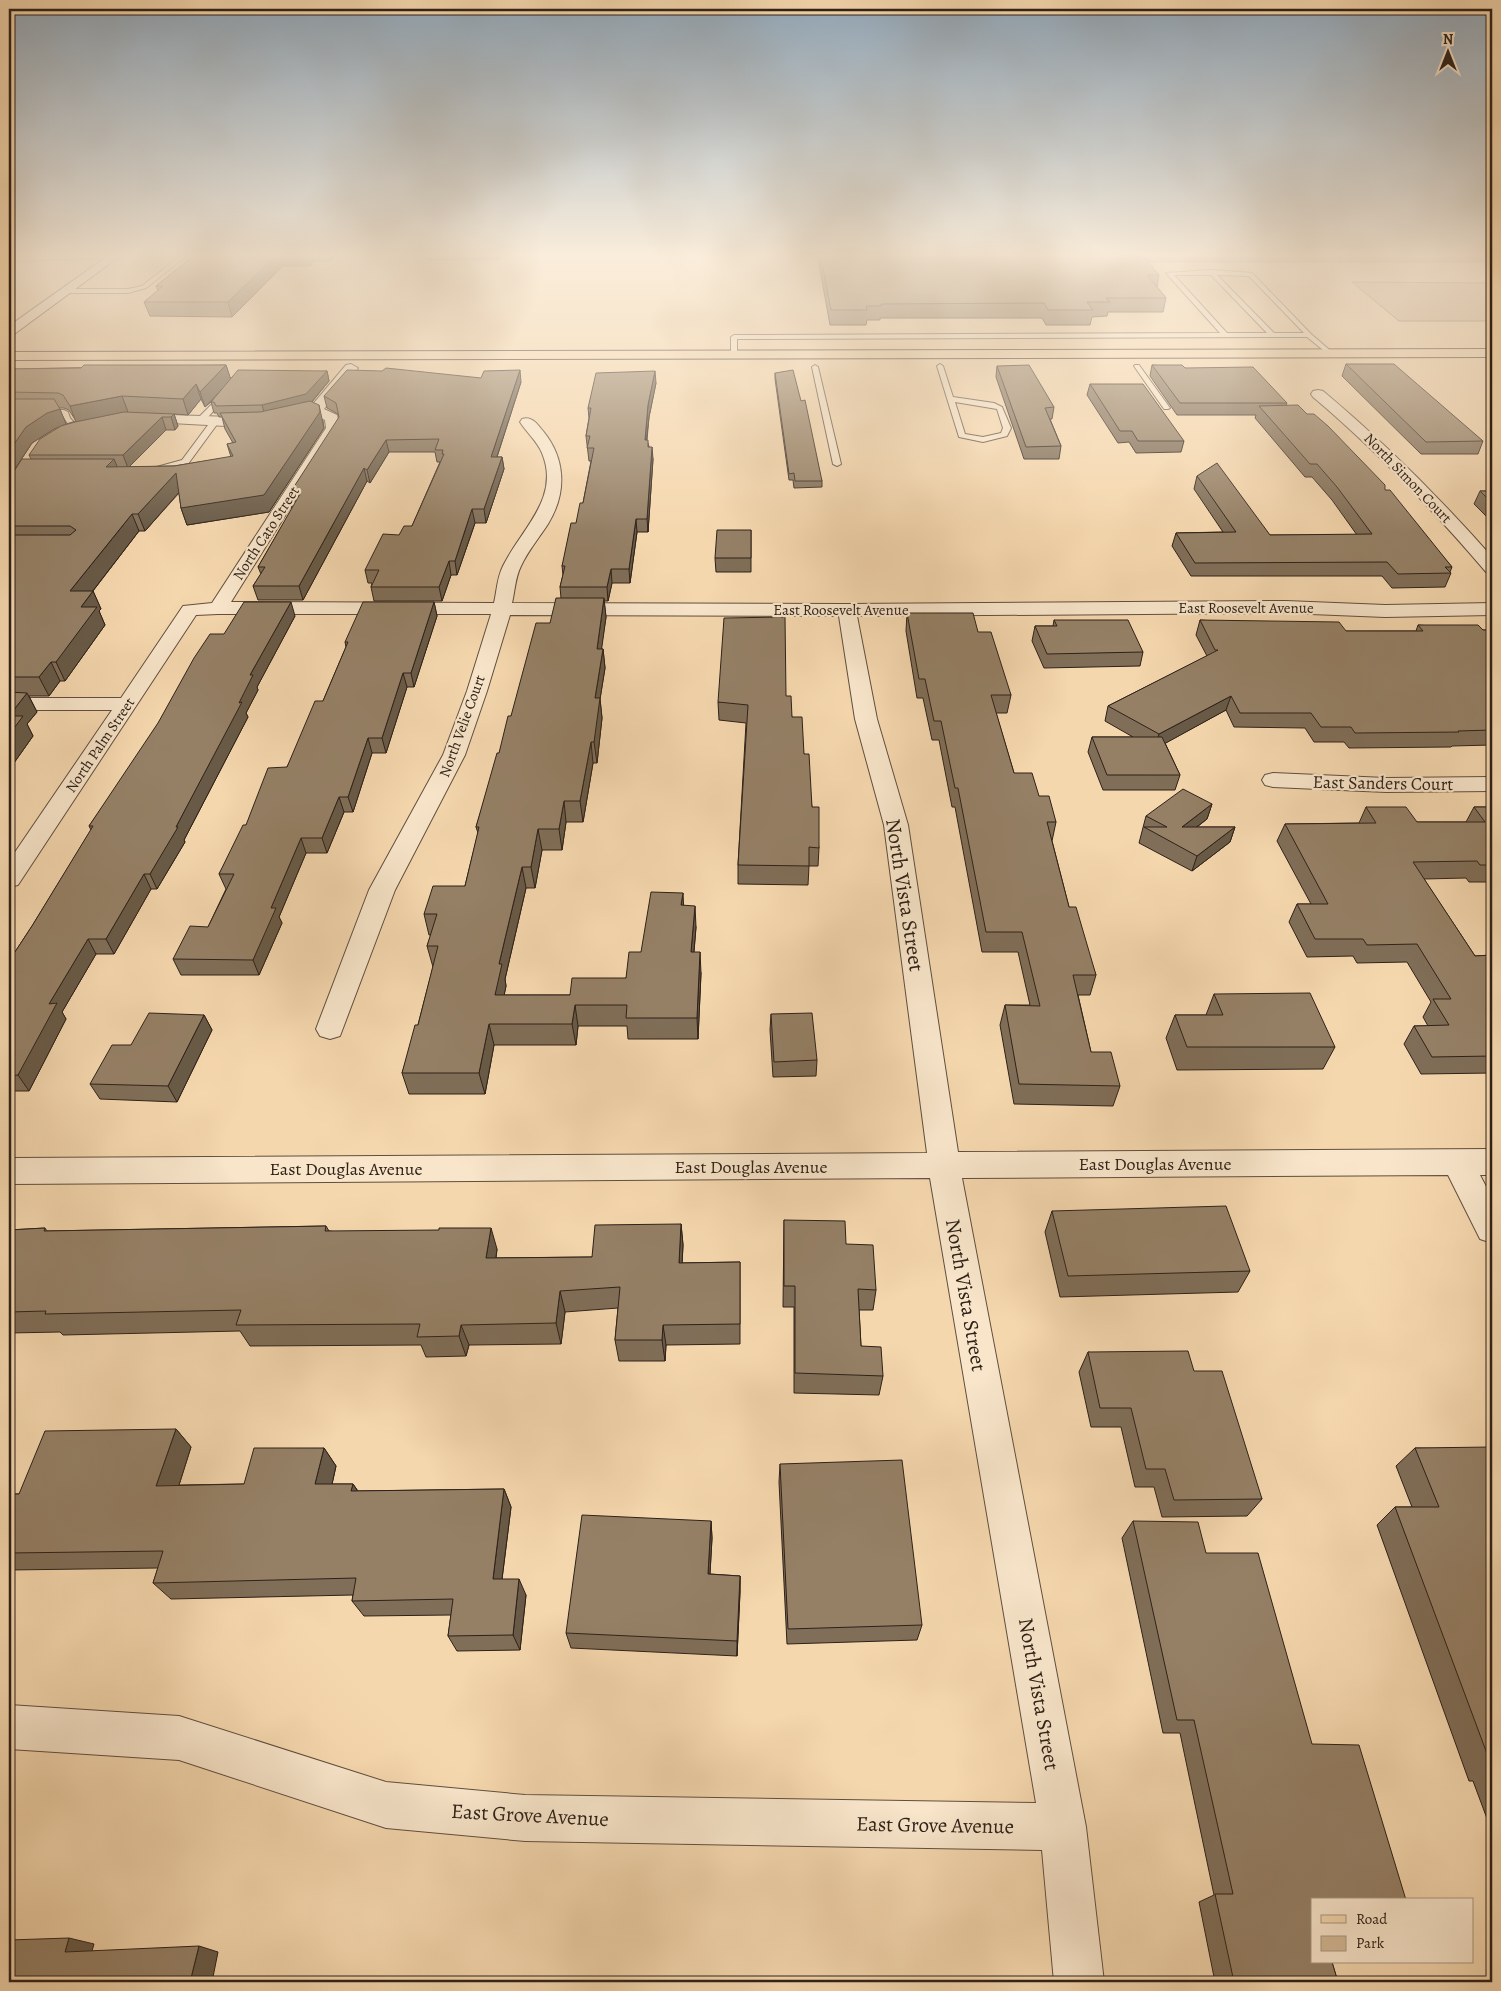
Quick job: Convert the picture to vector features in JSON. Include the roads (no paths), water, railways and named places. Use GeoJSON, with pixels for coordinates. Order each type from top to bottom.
{"type":"FeatureCollection","features":[{"type":"Feature","properties":{"kind":"main road"},"geometry":{"type":"LineString","coordinates":[[9,356],[1492,353]]}},
{"type":"Feature","properties":{"kind":"main road"},"geometry":{"type":"LineString","coordinates":[[691,367],[738,360],[976,360],[997,359],[1001,354]]}},
{"type":"Feature","properties":{"kind":"main road"},"geometry":{"type":"LineString","coordinates":[[9,368],[1492,365]]}},
{"type":"Feature","properties":{"kind":"street","name":"North Cato Street"},"geometry":{"type":"LineString","coordinates":[[218,608],[333,428],[332,418],[308,412],[326,399],[351,368]]}},
{"type":"Feature","properties":{"kind":"street","name":"North Simon Court"},"geometry":{"type":"LineString","coordinates":[[1318,394],[1364,431],[1465,536],[1492,568]]}},
{"type":"Feature","properties":{"kind":"street"},"geometry":{"type":"LineString","coordinates":[[128,418],[237,423],[275,420]]}},
{"type":"Feature","properties":{"kind":"street","name":"North Velie Court"},"geometry":{"type":"LineString","coordinates":[[330,1029],[377,902],[391,871],[445,775],[458,745],[502,610],[508,576],[515,559],[548,511],[552,496],[552,454],[541,436],[528,422]]}},
{"type":"Feature","properties":{"kind":"street"},"geometry":{"type":"LineString","coordinates":[[60,434],[93,424]]}},
{"type":"Feature","properties":{"kind":"street","name":"East Roosevelt Avenue"},"geometry":{"type":"LineString","coordinates":[[190,610],[218,608],[847,610],[1286,607],[1385,611],[1492,609]]}},
{"type":"Feature","properties":{"kind":"street","name":"North Palm Street"},"geometry":{"type":"LineString","coordinates":[[9,880],[190,610]]}},
{"type":"Feature","properties":{"kind":"street","name":"North Vista Street"},"geometry":{"type":"LineString","coordinates":[[847,610],[866,719],[896,825],[944,1166],[1063,1827],[1079,1982]]}},
{"type":"Feature","properties":{"kind":"street"},"geometry":{"type":"LineString","coordinates":[[9,704],[127,704]]}},
{"type":"Feature","properties":{"kind":"street","name":"East Sanders Court"},"geometry":{"type":"LineString","coordinates":[[1273,780],[1386,785],[1492,784]]}},
{"type":"Feature","properties":{"kind":"street"},"geometry":{"type":"LineString","coordinates":[[1457,1162],[1492,1229]]}},
{"type":"Feature","properties":{"kind":"street","name":"East Douglas Avenue"},"geometry":{"type":"LineString","coordinates":[[9,1171],[1492,1162]]}},
{"type":"Feature","properties":{"kind":"street","name":"East Grove Avenue"},"geometry":{"type":"LineString","coordinates":[[9,1727],[179,1738],[386,1805],[525,1818],[1063,1827]]}},
{"type":"Feature","properties":{"kind":"lane"},"geometry":{"type":"LineString","coordinates":[[734,346],[734,355]]}},
{"type":"Feature","properties":{"kind":"lane"},"geometry":{"type":"LineString","coordinates":[[998,346],[1001,354]]}},
{"type":"Feature","properties":{"kind":"lane"},"geometry":{"type":"LineString","coordinates":[[1322,346],[1330,353]]}},
{"type":"Feature","properties":{"kind":"lane"},"geometry":{"type":"LineString","coordinates":[[815,366],[837,464]]}},
{"type":"Feature","properties":{"kind":"lane"},"geometry":{"type":"LineString","coordinates":[[940,366],[950,399],[962,435],[972,440],[990,440],[1004,434],[1008,428],[1000,408],[994,405],[950,399]]}},
{"type":"Feature","properties":{"kind":"lane"},"geometry":{"type":"LineString","coordinates":[[1137,366],[1166,408]]}},
{"type":"Feature","properties":{"kind":"lane"},"geometry":{"type":"LineString","coordinates":[[148,472],[185,462],[207,422],[230,388]]}},
{"type":"Feature","properties":{"kind":"lane"},"geometry":{"type":"LineString","coordinates":[[9,411],[62,411],[66,413],[66,418],[76,428]]}}]}
